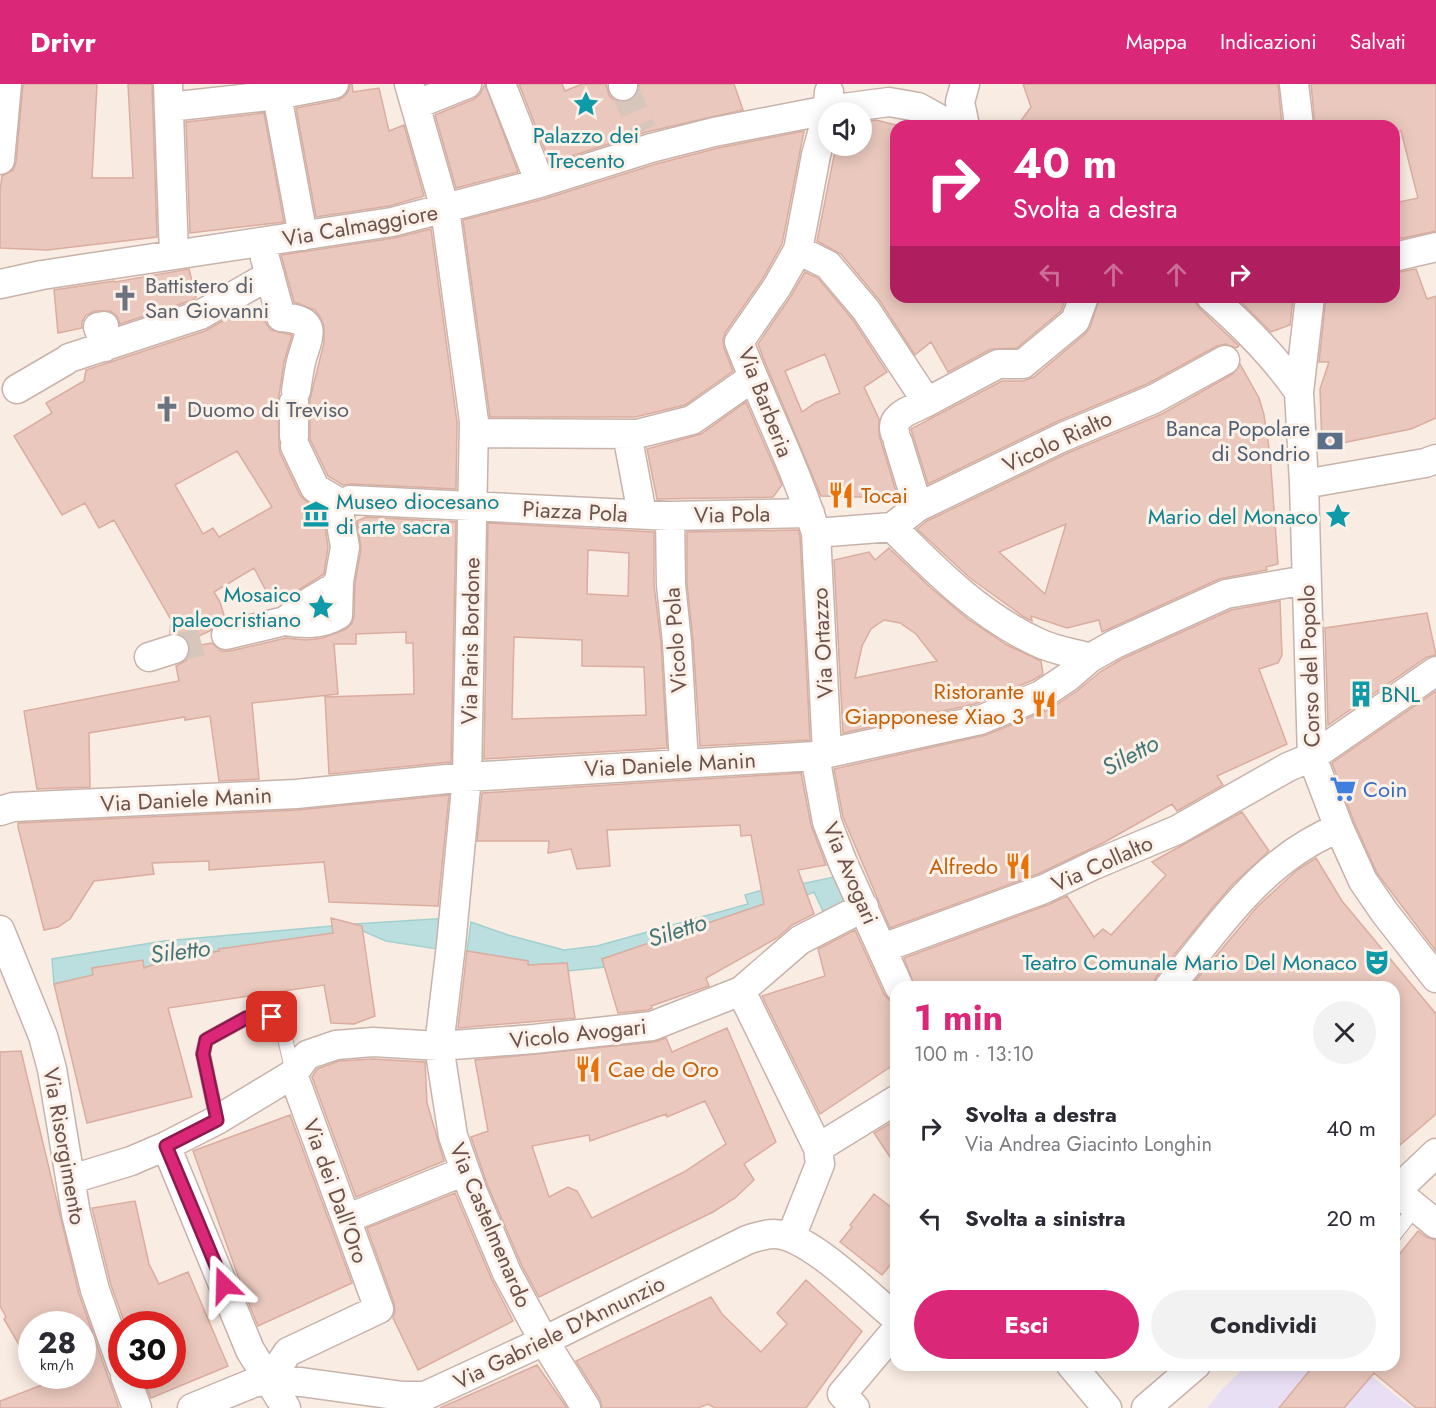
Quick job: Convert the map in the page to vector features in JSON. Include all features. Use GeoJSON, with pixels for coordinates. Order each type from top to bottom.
{"type":"FeatureCollection","features":[{"type":"Feature","properties":{"kind":"street"},"geometry":{"type":"LineString","coordinates":[[0,160],[7,84]]}},
{"type":"Feature","properties":{"kind":"street"},"geometry":{"type":"LineString","coordinates":[[174,255],[168,95],[277,95],[334,84]]}},
{"type":"Feature","properties":{"kind":"street"},"geometry":{"type":"LineString","coordinates":[[467,84],[412,94],[445,209],[474,427],[473,506]]}},
{"type":"Feature","properties":{"kind":"street"},"geometry":{"type":"LineString","coordinates":[[501,84],[540,183]]}},
{"type":"Feature","properties":{"kind":"street"},"geometry":{"type":"LineString","coordinates":[[964,120],[960,102],[965,84]]}},
{"type":"Feature","properties":{"kind":"street"},"geometry":{"type":"LineString","coordinates":[[1294,84],[1298,120]]}},
{"type":"Feature","properties":{"kind":"street"},"geometry":{"type":"LineString","coordinates":[[277,95],[303,236]]}},
{"type":"Feature","properties":{"kind":"street","name":"Via Calmaggiore"},"geometry":{"type":"LineString","coordinates":[[0,284],[42,275],[392,222],[540,183],[647,140],[714,132],[828,100],[889,102],[918,107],[941,120]]}},
{"type":"Feature","properties":{"kind":"street","name":"Via Barberia"},"geometry":{"type":"LineString","coordinates":[[813,523],[806,499],[752,378],[739,342],[777,287],[798,250],[828,100]]}},
{"type":"Feature","properties":{"kind":"street"},"geometry":{"type":"LineString","coordinates":[[226,635],[285,621],[333,588],[339,581],[345,547],[339,520],[342,504],[315,488],[294,441],[295,396],[301,360],[309,340],[309,329],[297,318],[283,317],[279,313],[261,242]]}},
{"type":"Feature","properties":{"kind":"street"},"geometry":{"type":"LineString","coordinates":[[1400,256],[1436,247]]}},
{"type":"Feature","properties":{"kind":"street"},"geometry":{"type":"LineString","coordinates":[[798,250],[828,265],[859,301],[927,402]]}},
{"type":"Feature","properties":{"kind":"street"},"geometry":{"type":"LineString","coordinates":[[17,389],[105,336],[200,315],[270,275]]}},
{"type":"Feature","properties":{"kind":"street"},"geometry":{"type":"LineString","coordinates":[[918,507],[893,427],[897,417],[998,364],[1023,364],[1075,321],[1082,303]]}},
{"type":"Feature","properties":{"kind":"street"},"geometry":{"type":"LineString","coordinates":[[1217,303],[1237,321],[1239,352],[1289,377],[1299,392]]}},
{"type":"Feature","properties":{"kind":"street","name":"Corso del Popolo"},"geometry":{"type":"LineString","coordinates":[[1309,303],[1299,392],[1312,757],[1339,828],[1363,880],[1385,913],[1436,978]]}},
{"type":"Feature","properties":{"kind":"street","name":"Vicolo Rialto"},"geometry":{"type":"LineString","coordinates":[[892,527],[918,507],[1063,437],[1154,399],[1239,352]]}},
{"type":"Feature","properties":{"kind":"street"},"geometry":{"type":"LineString","coordinates":[[474,427],[632,434],[692,420],[752,378]]}},
{"type":"Feature","properties":{"kind":"street","name":"Piazza Pola"},"geometry":{"type":"LineString","coordinates":[[342,504],[350,500],[358,500],[655,515],[632,434]]}},
{"type":"Feature","properties":{"kind":"street"},"geometry":{"type":"LineString","coordinates":[[1304,484],[1436,459]]}},
{"type":"Feature","properties":{"kind":"street","name":"Via Paris Bordone"},"geometry":{"type":"LineString","coordinates":[[467,777],[473,506]]}},
{"type":"Feature","properties":{"kind":"street","name":"Via Pola"},"geometry":{"type":"LineString","coordinates":[[655,515],[892,527]]}},
{"type":"Feature","properties":{"kind":"street","name":"Vicolo Pola"},"geometry":{"type":"LineString","coordinates":[[655,515],[671,585],[677,642],[684,763]]}},
{"type":"Feature","properties":{"kind":"street","name":"Via Ortazzo"},"geometry":{"type":"LineString","coordinates":[[813,523],[821,754]]}},
{"type":"Feature","properties":{"kind":"street"},"geometry":{"type":"LineString","coordinates":[[892,527],[948,582],[1005,625],[1038,643],[1090,658]]}},
{"type":"Feature","properties":{"kind":"street","name":"Via Daniele Manin"},"geometry":{"type":"LineString","coordinates":[[0,811],[13,807],[296,794],[467,777],[821,754],[980,720],[1041,695],[1068,677],[1090,658],[1115,644],[1226,594],[1306,580]]}},
{"type":"Feature","properties":{"kind":"street","name":"Via Collalto"},"geometry":{"type":"LineString","coordinates":[[883,948],[1044,888],[1177,830],[1288,767],[1312,757],[1436,671]]}},
{"type":"Feature","properties":{"kind":"street","name":"Via Avogari"},"geometry":{"type":"LineString","coordinates":[[821,754],[827,822],[897,981]]}},
{"type":"Feature","properties":{"kind":"street","name":"Via Castelmenardo"},"geometry":{"type":"LineString","coordinates":[[467,777],[439,1046],[453,1136],[507,1273],[544,1341],[586,1408]]}},
{"type":"Feature","properties":{"kind":"street"},"geometry":{"type":"LineString","coordinates":[[1174,981],[1256,882],[1288,855],[1315,838],[1339,828]]}},
{"type":"Feature","properties":{"kind":"street","name":"Vicolo Avogari"},"geometry":{"type":"LineString","coordinates":[[72,1179],[131,1161],[166,1146],[217,1120],[293,1074],[307,1054],[336,1045],[373,1042],[439,1046],[534,1040],[652,1026],[741,992],[800,940],[861,902]]}},
{"type":"Feature","properties":{"kind":"street","name":"Via Risorgimento"},"geometry":{"type":"LineString","coordinates":[[0,930],[43,1036],[52,1069],[76,1214],[95,1290],[108,1327]]}},
{"type":"Feature","properties":{"kind":"street"},"geometry":{"type":"LineString","coordinates":[[741,992],[818,1148],[820,1164],[791,1237]]}},
{"type":"Feature","properties":{"kind":"street","name":"Via dei Dall'Oro"},"geometry":{"type":"LineString","coordinates":[[269,1380],[288,1352],[379,1309],[293,1074]]}},
{"type":"Feature","properties":{"kind":"street"},"geometry":{"type":"LineString","coordinates":[[818,1148],[890,1104]]}},
{"type":"Feature","properties":{"kind":"street"},"geometry":{"type":"LineString","coordinates":[[166,1146],[250,1350],[286,1408]]}},
{"type":"Feature","properties":{"kind":"street"},"geometry":{"type":"LineString","coordinates":[[1410,1204],[1436,1153]]}},
{"type":"Feature","properties":{"kind":"street"},"geometry":{"type":"LineString","coordinates":[[346,1219],[465,1171]]}},
{"type":"Feature","properties":{"kind":"street","name":"Via Gabriele D'Annunzio"},"geometry":{"type":"LineString","coordinates":[[192,1408],[253,1383],[269,1380],[301,1382],[411,1402],[544,1341],[747,1240],[775,1233],[791,1237],[816,1250],[890,1313]]}},
{"type":"Feature","properties":{"kind":"street"},"geometry":{"type":"LineString","coordinates":[[842,1403],[890,1338]]}},
{"type":"Feature","properties":{"kind":"street"},"geometry":{"type":"LineString","coordinates":[[1076,1371],[1107,1408]]}},
{"type":"Feature","properties":{"kind":"street"},"geometry":{"type":"LineString","coordinates":[[1146,1408],[1189,1371]]}},
{"type":"Feature","properties":{"kind":"street"},"geometry":{"type":"LineString","coordinates":[[130,1389],[137,1408]]}},
{"type":"Feature","properties":{"kind":"lane"},"geometry":{"type":"LineString","coordinates":[[217,1120],[203,1054],[206,1040],[246,1018],[272,1017],[284,1034],[293,1074]]}},
{"type":"Feature","properties":{"kind":"lane"},"geometry":{"type":"LineString","coordinates":[[1400,1223],[1410,1204]]}},
{"type":"Feature","properties":{"kind":"shaded area"},"geometry":{"type":"Polygon","coordinates":[[[1241,1371],[1365,1371],[1412,1408],[1207,1408],[1224,1387],[1241,1371]]]}},
{"type":"Feature","properties":{"kind":"water","name":"Siletto"},"geometry":{"type":"Polygon","coordinates":[[[834,877],[846,904],[823,911],[814,892],[807,895],[805,890],[602,959],[605,967],[568,971],[567,963],[528,965],[527,961],[467,951],[471,922],[564,950],[597,946],[748,904],[745,895],[786,883],[787,887],[834,877]]]}},
{"type":"Feature","properties":{"kind":"water","name":"Siletto"},"geometry":{"type":"Polygon","coordinates":[[[450,918],[444,950],[386,941],[363,931],[317,940],[219,949],[219,951],[170,959],[144,968],[92,968],[93,975],[54,984],[52,959],[164,941],[450,918]]]}},
{"type":"Feature","properties":{"kind":"building"},"geometry":{"type":"Polygon","coordinates":[[[23,84],[97,84],[92,178],[133,178],[128,84],[152,84],[157,237],[47,250],[0,248],[2,176],[13,170],[16,162],[23,84]]]}},
{"type":"Feature","properties":{"kind":"building"},"geometry":{"type":"Polygon","coordinates":[[[352,84],[353,92],[379,88],[389,131],[404,125],[424,196],[389,206],[316,217],[296,108],[338,100],[345,96],[352,84]]]}},
{"type":"Feature","properties":{"kind":"building"},"geometry":{"type":"Polygon","coordinates":[[[485,84],[518,172],[456,188],[435,115],[474,99],[480,94],[485,84]]]}},
{"type":"Feature","properties":{"kind":"building"},"geometry":{"type":"Polygon","coordinates":[[[519,84],[562,84],[565,91],[582,84],[606,84],[609,95],[614,100],[622,102],[631,101],[637,95],[639,84],[734,84],[743,110],[646,132],[550,163],[519,84]]]}},
{"type":"Feature","properties":{"kind":"building"},"geometry":{"type":"Polygon","coordinates":[[[1023,84],[1278,84],[1281,120],[1021,120],[1031,107],[1023,84]]]}},
{"type":"Feature","properties":{"kind":"building"},"geometry":{"type":"Polygon","coordinates":[[[1311,84],[1436,84],[1436,231],[1400,239],[1400,202],[1418,198],[1400,131],[1400,120],[1314,120],[1311,84]]]}},
{"type":"Feature","properties":{"kind":"building"},"geometry":{"type":"Polygon","coordinates":[[[264,113],[284,222],[190,233],[186,122],[264,113]]]}},
{"type":"Feature","properties":{"kind":"building"},"geometry":{"type":"Polygon","coordinates":[[[872,121],[890,124],[890,303],[1064,303],[1061,311],[1017,348],[991,349],[948,372],[931,342],[915,355],[880,301],[841,254],[817,241],[834,156],[872,156],[872,121]]]}},
{"type":"Feature","properties":{"kind":"building"},"geometry":{"type":"Polygon","coordinates":[[[804,131],[782,244],[763,278],[725,333],[724,348],[733,371],[685,405],[635,417],[490,417],[463,220],[544,199],[656,164],[718,148],[804,131]]]}},
{"type":"Feature","properties":{"kind":"building"},"geometry":{"type":"Polygon","coordinates":[[[431,229],[457,422],[456,489],[343,485],[328,476],[310,439],[310,399],[324,343],[324,326],[315,310],[294,302],[281,255],[394,238],[431,229]]]}},
{"type":"Feature","properties":{"kind":"building","name":"Battistero di San Giovanni"},"geometry":{"type":"Polygon","coordinates":[[[189,269],[196,298],[193,300],[120,324],[117,316],[110,311],[95,311],[86,315],[82,328],[58,333],[54,290],[189,269]]]}},
{"type":"Feature","properties":{"kind":"building"},"geometry":{"type":"Polygon","coordinates":[[[1416,269],[1427,299],[1436,296],[1436,418],[1411,429],[1322,447],[1320,389],[1329,362],[1319,362],[1325,303],[1400,303],[1400,272],[1416,269]]]}},
{"type":"Feature","properties":{"kind":"building"},"geometry":{"type":"Polygon","coordinates":[[[805,272],[818,278],[853,320],[887,372],[864,387],[879,419],[879,435],[898,498],[821,496],[758,344],[805,272]],[[825,354],[785,371],[802,412],[815,403],[840,393],[825,354]]]}},
{"type":"Feature","properties":{"kind":"building"},"geometry":{"type":"Polygon","coordinates":[[[1098,303],[1196,303],[1239,346],[1236,348],[1226,344],[1217,346],[1147,384],[1056,422],[928,484],[911,429],[1002,381],[1023,381],[1034,377],[1086,333],[1098,303]]]}},
{"type":"Feature","properties":{"kind":"building"},"geometry":{"type":"Polygon","coordinates":[[[1242,303],[1292,303],[1290,325],[1271,332],[1242,303]]]}},
{"type":"Feature","properties":{"kind":"building","name":"Duomo di Treviso"},"geometry":{"type":"Polygon","coordinates":[[[249,306],[262,311],[265,322],[271,330],[292,335],[284,362],[278,402],[280,453],[300,495],[323,512],[328,547],[324,574],[297,591],[272,602],[254,568],[214,592],[225,618],[215,623],[210,631],[188,641],[178,633],[170,633],[171,620],[114,520],[99,528],[85,503],[62,515],[14,436],[52,413],[46,403],[84,381],[86,370],[205,331],[249,306]],[[237,451],[175,485],[203,534],[213,528],[219,537],[272,507],[237,451]]]}},
{"type":"Feature","properties":{"kind":"building"},"geometry":{"type":"Polygon","coordinates":[[[1240,364],[1259,398],[1264,415],[1270,455],[1278,564],[1266,567],[1267,570],[1219,579],[1102,632],[1099,620],[1067,628],[1031,616],[1032,621],[1024,617],[970,578],[917,529],[927,521],[1070,452],[1162,414],[1233,374],[1240,364]],[[1066,524],[999,552],[1045,594],[1066,524]]]}},
{"type":"Feature","properties":{"kind":"building"},"geometry":{"type":"Polygon","coordinates":[[[746,402],[782,485],[773,497],[657,499],[647,449],[701,434],[746,402]]]}},
{"type":"Feature","properties":{"kind":"building"},"geometry":{"type":"Polygon","coordinates":[[[366,517],[456,522],[451,762],[329,774],[325,697],[414,694],[413,643],[406,643],[406,632],[356,634],[356,644],[334,644],[338,694],[252,703],[259,779],[219,781],[210,716],[185,720],[185,717],[89,733],[90,787],[37,789],[24,711],[179,681],[176,666],[187,660],[190,647],[212,643],[221,651],[230,651],[286,638],[306,640],[323,638],[346,629],[352,623],[354,616],[355,583],[361,549],[357,521],[366,517]]]}},
{"type":"Feature","properties":{"kind":"building"},"geometry":{"type":"Polygon","coordinates":[[[488,523],[654,532],[654,585],[661,643],[667,748],[484,759],[488,523]],[[588,550],[587,594],[628,596],[629,553],[588,550]],[[514,637],[512,719],[646,715],[644,667],[582,666],[582,640],[514,637]]]}},
{"type":"Feature","properties":{"kind":"building"},"geometry":{"type":"Polygon","coordinates":[[[798,530],[810,740],[700,746],[687,584],[687,532],[798,530]]]}},
{"type":"Feature","properties":{"kind":"building"},"geometry":{"type":"Polygon","coordinates":[[[889,548],[968,619],[1007,645],[1041,661],[1043,674],[975,704],[843,733],[834,560],[869,552],[875,560],[889,548]],[[884,620],[871,629],[862,646],[855,678],[937,661],[916,634],[900,623],[884,620]]]}},
{"type":"Feature","properties":{"kind":"building"},"geometry":{"type":"Polygon","coordinates":[[[1280,601],[1282,655],[1278,663],[1259,669],[1287,744],[1217,776],[1223,785],[1177,811],[1172,804],[1103,843],[1038,874],[890,928],[843,817],[834,769],[986,735],[1050,709],[1100,672],[1122,659],[1231,610],[1280,601]]]}},
{"type":"Feature","properties":{"kind":"building","name":"BNL"},"geometry":{"type":"Polygon","coordinates":[[[1427,613],[1436,655],[1427,657],[1328,725],[1325,628],[1427,613]]]}},
{"type":"Feature","properties":{"kind":"building"},"geometry":{"type":"Polygon","coordinates":[[[1436,691],[1436,951],[1377,873],[1354,822],[1332,763],[1436,691]]]}},
{"type":"Feature","properties":{"kind":"building"},"geometry":{"type":"Polygon","coordinates":[[[801,773],[811,825],[826,865],[798,870],[814,914],[706,978],[709,986],[651,1006],[652,1008],[648,1010],[618,1013],[602,959],[764,904],[751,835],[741,836],[740,825],[607,830],[610,866],[577,869],[571,849],[548,853],[549,841],[477,841],[482,793],[801,773]]]}},
{"type":"Feature","properties":{"kind":"building"},"geometry":{"type":"Polygon","coordinates":[[[449,795],[438,906],[329,902],[324,862],[209,870],[209,861],[152,863],[154,874],[94,881],[70,919],[58,927],[44,930],[18,827],[18,823],[297,810],[449,795]]]}},
{"type":"Feature","properties":{"kind":"building"},"geometry":{"type":"Polygon","coordinates":[[[1242,812],[1269,851],[1233,884],[1155,981],[913,981],[904,958],[1067,896],[1094,937],[1103,929],[1111,935],[1166,875],[1152,862],[1242,812]]]}},
{"type":"Feature","properties":{"kind":"building"},"geometry":{"type":"Polygon","coordinates":[[[1316,858],[1342,901],[1436,1014],[1436,1114],[1400,1145],[1400,981],[1195,981],[1257,907],[1297,870],[1316,858]]]}},
{"type":"Feature","properties":{"kind":"building"},"geometry":{"type":"Polygon","coordinates":[[[331,918],[362,926],[375,1016],[354,1024],[331,1023],[324,985],[168,1008],[192,1097],[87,1123],[54,984],[93,975],[92,968],[143,960],[144,968],[170,959],[219,951],[219,949],[333,933],[331,918]]]}},
{"type":"Feature","properties":{"kind":"building"},"geometry":{"type":"Polygon","coordinates":[[[855,930],[884,994],[890,1000],[890,1067],[820,1114],[762,996],[825,976],[818,949],[855,930]]]}},
{"type":"Feature","properties":{"kind":"building"},"geometry":{"type":"Polygon","coordinates":[[[467,951],[528,961],[528,965],[567,963],[575,1018],[458,1028],[467,951]]]}},
{"type":"Feature","properties":{"kind":"building"},"geometry":{"type":"Polygon","coordinates":[[[727,1028],[776,1142],[744,1164],[754,1180],[735,1198],[713,1212],[539,1297],[522,1266],[487,1184],[471,1137],[488,1131],[475,1060],[654,1042],[666,1038],[672,1052],[727,1028]],[[705,1101],[667,1117],[666,1114],[590,1141],[589,1135],[532,1146],[549,1197],[568,1187],[577,1191],[592,1218],[684,1172],[726,1144],[705,1101]]]}},
{"type":"Feature","properties":{"kind":"building"},"geometry":{"type":"Polygon","coordinates":[[[21,1051],[85,1311],[18,1311],[18,1343],[4,1319],[6,1317],[0,1306],[0,1052],[21,1051]]]}},
{"type":"Feature","properties":{"kind":"building"},"geometry":{"type":"Polygon","coordinates":[[[373,1059],[425,1062],[427,1103],[444,1161],[356,1197],[312,1077],[317,1069],[339,1061],[373,1059]]]}},
{"type":"Feature","properties":{"kind":"building"},"geometry":{"type":"Polygon","coordinates":[[[290,1115],[352,1283],[258,1326],[193,1151],[290,1115]]]}},
{"type":"Feature","properties":{"kind":"building"},"geometry":{"type":"Polygon","coordinates":[[[890,1124],[890,1157],[874,1133],[890,1124]]]}},
{"type":"Feature","properties":{"kind":"building"},"geometry":{"type":"Polygon","coordinates":[[[455,1193],[492,1280],[513,1321],[418,1370],[393,1318],[394,1303],[367,1228],[455,1193]]]}},
{"type":"Feature","properties":{"kind":"building"},"geometry":{"type":"Polygon","coordinates":[[[874,1194],[890,1206],[890,1265],[882,1275],[840,1242],[852,1227],[850,1225],[874,1194]]]}},
{"type":"Feature","properties":{"kind":"building"},"geometry":{"type":"Polygon","coordinates":[[[135,1201],[149,1264],[159,1284],[188,1272],[228,1366],[186,1383],[186,1311],[120,1311],[111,1285],[92,1208],[135,1201]]]}},
{"type":"Feature","properties":{"kind":"building"},"geometry":{"type":"Polygon","coordinates":[[[1418,1231],[1436,1240],[1436,1408],[1416,1408],[1374,1373],[1344,1408],[1279,1408],[1309,1371],[1400,1371],[1400,1254],[1418,1231]]]}},
{"type":"Feature","properties":{"kind":"building"},"geometry":{"type":"Polygon","coordinates":[[[806,1280],[862,1331],[806,1408],[715,1408],[708,1404],[698,1408],[602,1408],[600,1399],[576,1361],[711,1297],[722,1314],[761,1352],[787,1324],[777,1313],[806,1280]]]}},
{"type":"Feature","properties":{"kind":"building"},"geometry":{"type":"Polygon","coordinates":[[[96,1342],[108,1377],[108,1389],[112,1389],[119,1408],[0,1408],[0,1401],[32,1389],[96,1389],[96,1342]]]}},
{"type":"Feature","properties":{"kind":"building"},"geometry":{"type":"Polygon","coordinates":[[[537,1365],[567,1408],[440,1408],[537,1365]]]}},
{"type":"Feature","properties":{"kind":"building"},"geometry":{"type":"Polygon","coordinates":[[[147,1389],[173,1389],[151,1398],[147,1389]]]}},
{"type":"Feature","properties":{"kind":"tunnel"},"geometry":{"type":"LineString","coordinates":[[623,86],[643,131]]}},
{"type":"Feature","properties":{"kind":"tunnel"},"geometry":{"type":"LineString","coordinates":[[174,649],[226,635]]}},
{"type":"Feature","properties":{"kind":"place","name":"Palazzo dei Trecento"},"geometry":{"type":"Point","coordinates":[586,104]}},
{"type":"Feature","properties":{"kind":"place","name":"Battistero di San Giovanni"},"geometry":{"type":"Point","coordinates":[125,298]}},
{"type":"Feature","properties":{"kind":"place","name":"Duomo di Treviso"},"geometry":{"type":"Point","coordinates":[167,409]}},
{"type":"Feature","properties":{"kind":"place","name":"Banca Popolare di Sondrio"},"geometry":{"type":"Point","coordinates":[1330,441]}},
{"type":"Feature","properties":{"kind":"place","name":"Tocai"},"geometry":{"type":"Point","coordinates":[841,495]}},
{"type":"Feature","properties":{"kind":"place","name":"Museo diocesano di arte sacra"},"geometry":{"type":"Point","coordinates":[316,514]}},
{"type":"Feature","properties":{"kind":"place","name":"Mario del Monaco"},"geometry":{"type":"Point","coordinates":[1338,516]}},
{"type":"Feature","properties":{"kind":"place","name":"Mosaico paleocristiano"},"geometry":{"type":"Point","coordinates":[321,607]}},
{"type":"Feature","properties":{"kind":"place","name":"BNL"},"geometry":{"type":"Point","coordinates":[1361,694]}},
{"type":"Feature","properties":{"kind":"place","name":"Ristorante Giapponese Xiao 3"},"geometry":{"type":"Point","coordinates":[1044,704]}},
{"type":"Feature","properties":{"kind":"place","name":"Coin"},"geometry":{"type":"Point","coordinates":[1343,789]}},
{"type":"Feature","properties":{"kind":"place","name":"Alfredo"},"geometry":{"type":"Point","coordinates":[1018,866]}},
{"type":"Feature","properties":{"kind":"place","name":"Teatro Comunale Mario Del Monaco"},"geometry":{"type":"Point","coordinates":[1377,962]}},
{"type":"Feature","properties":{"kind":"place","name":"Cae de Oro"},"geometry":{"type":"Point","coordinates":[588,1069]}},
{"type":"Feature","properties":{"kind":"route"},"geometry":{"type":"LineString","coordinates":[[224,1285],[166,1146],[217,1120],[203,1054],[206,1040],[246,1018],[272,1017]]}}]}
